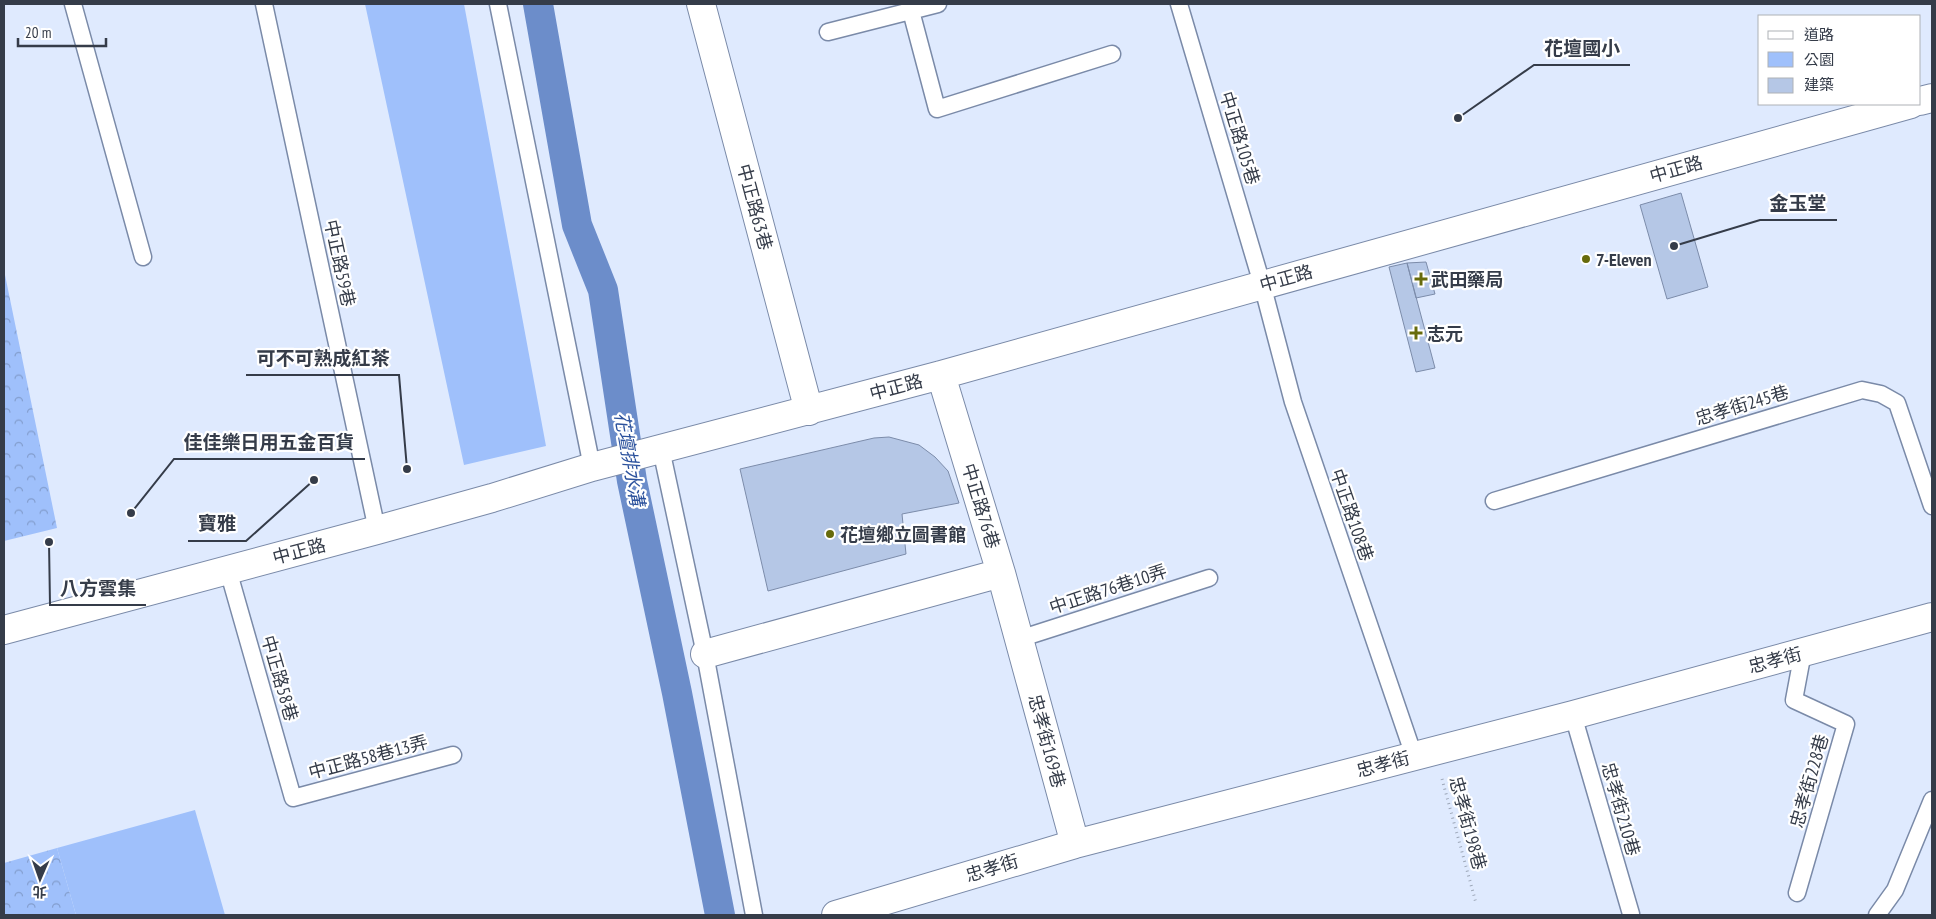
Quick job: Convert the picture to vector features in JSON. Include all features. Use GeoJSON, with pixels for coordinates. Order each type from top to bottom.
{"type":"FeatureCollection","features":[{"type":"Feature","properties":{"kind":"street","name":"中正路63巷"},"geometry":{"type":"LineString","coordinates":[[701,4],[809,411]]}},
{"type":"Feature","properties":{"kind":"street","name":"中正路"},"geometry":{"type":"LineString","coordinates":[[4,630],[377,530],[492,498],[592,467],[942,375],[1907,105]]}},
{"type":"Feature","properties":{"kind":"street","name":"中正路76巷"},"geometry":{"type":"LineString","coordinates":[[942,375],[1020,639]]}},
{"type":"Feature","properties":{"kind":"street"},"geometry":{"type":"LineString","coordinates":[[705,654],[1001,572]]}},
{"type":"Feature","properties":{"kind":"street","name":"忠孝街"},"geometry":{"type":"LineString","coordinates":[[836,915],[1075,844],[1573,715],[1932,617]]}},
{"type":"Feature","properties":{"kind":"street","name":"忠孝街169巷"},"geometry":{"type":"LineString","coordinates":[[1020,639],[1075,844]]}},
{"type":"Feature","properties":{"kind":"lane"},"geometry":{"type":"LineString","coordinates":[[74,4],[143,257]]}},
{"type":"Feature","properties":{"kind":"lane","name":"中正路59巷"},"geometry":{"type":"LineString","coordinates":[[264,4],[377,530]]}},
{"type":"Feature","properties":{"kind":"lane"},"geometry":{"type":"LineString","coordinates":[[498,4],[592,467]]}},
{"type":"Feature","properties":{"kind":"lane"},"geometry":{"type":"LineString","coordinates":[[828,32],[938,4]]}},
{"type":"Feature","properties":{"kind":"lane","name":"中正路105巷"},"geometry":{"type":"LineString","coordinates":[[1178,4],[1262,284]]}},
{"type":"Feature","properties":{"kind":"lane"},"geometry":{"type":"LineString","coordinates":[[910,11],[937,109],[1112,54]]}},
{"type":"Feature","properties":{"kind":"lane","name":"中正路108巷"},"geometry":{"type":"LineString","coordinates":[[1262,284],[1293,402],[1424,753]]}},
{"type":"Feature","properties":{"kind":"lane","name":"忠孝街245巷"},"geometry":{"type":"LineString","coordinates":[[1494,501],[1862,390],[1882,394],[1897,403],[1932,506]]}},
{"type":"Feature","properties":{"kind":"lane"},"geometry":{"type":"LineString","coordinates":[[661,449],[705,654],[754,915]]}},
{"type":"Feature","properties":{"kind":"lane","name":"中正路58巷"},"geometry":{"type":"LineString","coordinates":[[228,570],[293,798]]}},
{"type":"Feature","properties":{"kind":"lane","name":"中正路76巷10弄"},"geometry":{"type":"LineString","coordinates":[[1020,639],[1209,578]]}},
{"type":"Feature","properties":{"kind":"lane","name":"忠孝街228巷"},"geometry":{"type":"LineString","coordinates":[[1797,893],[1846,724],[1794,700],[1802,652]]}},
{"type":"Feature","properties":{"kind":"lane","name":"忠孝街210巷"},"geometry":{"type":"LineString","coordinates":[[1573,715],[1631,914]]}},
{"type":"Feature","properties":{"kind":"lane","name":"中正路58巷13弄"},"geometry":{"type":"LineString","coordinates":[[293,798],[453,755]]}},
{"type":"Feature","properties":{"kind":"lane"},"geometry":{"type":"LineString","coordinates":[[1877,915],[1895,890],[1932,800]]}},
{"type":"Feature","properties":{"kind":"path","name":"忠孝街198巷"},"geometry":{"type":"LineString","coordinates":[[1424,753],[1476,903]]}},
{"type":"Feature","properties":{"kind":"green space"},"geometry":{"type":"Polygon","coordinates":[[[365,4],[464,4],[546,446],[464,465],[365,4]]]}},
{"type":"Feature","properties":{"kind":"green space"},"geometry":{"type":"Polygon","coordinates":[[[4,270],[57,528],[4,541],[4,270]]]}},
{"type":"Feature","properties":{"kind":"green space"},"geometry":{"type":"Polygon","coordinates":[[[195,810],[225,915],[76,915],[57,848],[195,810]]]}},
{"type":"Feature","properties":{"kind":"green space"},"geometry":{"type":"Polygon","coordinates":[[[57,848],[76,915],[4,915],[4,863],[57,848]]]}},
{"type":"Feature","properties":{"kind":"building"},"geometry":{"type":"Polygon","coordinates":[[[1681,193],[1708,287],[1667,299],[1640,205],[1681,193]]]}},
{"type":"Feature","properties":{"kind":"building","name":"武田藥局"},"geometry":{"type":"Polygon","coordinates":[[[1426,262],[1435,294],[1416,298],[1407,263],[1426,262]]]}},
{"type":"Feature","properties":{"kind":"building","name":"志元"},"geometry":{"type":"Polygon","coordinates":[[[1407,263],[1435,368],[1416,372],[1389,267],[1407,263]]]}},
{"type":"Feature","properties":{"kind":"building","name":"花壇鄉立圖書館"},"geometry":{"type":"Polygon","coordinates":[[[889,437],[919,445],[935,457],[948,471],[959,503],[902,514],[906,554],[768,591],[740,469],[874,438],[889,437]]]}},
{"type":"Feature","properties":{"kind":"waterway","name":"花壇排水溝"},"geometry":{"type":"LineString","coordinates":[[538,4],[577,225],[603,290],[632,481],[677,693],[720,915]]}},
{"type":"Feature","properties":{"kind":"place","name":"花壇國小"},"geometry":{"type":"Point","coordinates":[1458,118]}},
{"type":"Feature","properties":{"kind":"place","name":"金玉堂"},"geometry":{"type":"Point","coordinates":[1674,246]}},
{"type":"Feature","properties":{"kind":"place","name":"7-Eleven"},"geometry":{"type":"Point","coordinates":[1586,259]}},
{"type":"Feature","properties":{"kind":"place","name":"武田藥局"},"geometry":{"type":"Point","coordinates":[1421,279]}},
{"type":"Feature","properties":{"kind":"place","name":"志元"},"geometry":{"type":"Point","coordinates":[1416,333]}},
{"type":"Feature","properties":{"kind":"place","name":"可不可熟成紅茶"},"geometry":{"type":"Point","coordinates":[407,469]}},
{"type":"Feature","properties":{"kind":"place","name":"寶雅"},"geometry":{"type":"Point","coordinates":[314,480]}},
{"type":"Feature","properties":{"kind":"place","name":"佳佳樂日用五金百貨"},"geometry":{"type":"Point","coordinates":[131,513]}},
{"type":"Feature","properties":{"kind":"place","name":"花壇鄉立圖書館"},"geometry":{"type":"Point","coordinates":[830,534]}},
{"type":"Feature","properties":{"kind":"place","name":"八方雲集"},"geometry":{"type":"Point","coordinates":[49,542]}}]}
